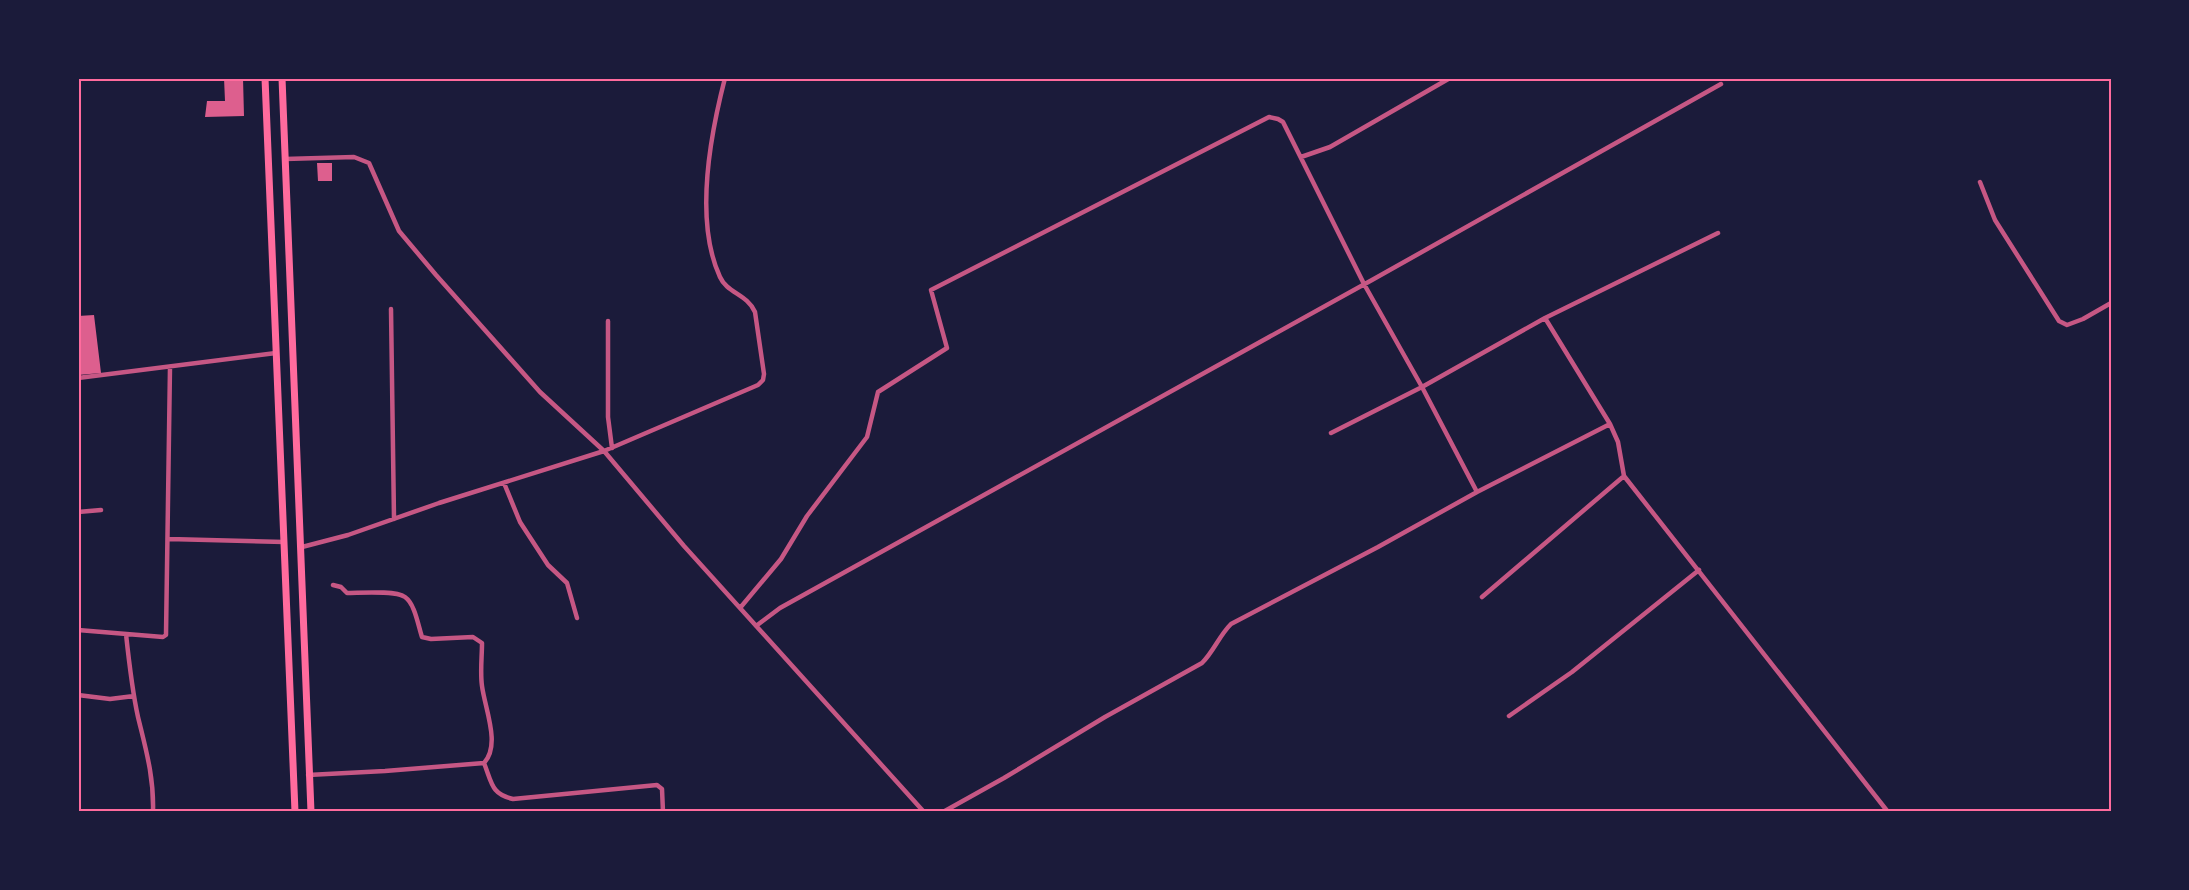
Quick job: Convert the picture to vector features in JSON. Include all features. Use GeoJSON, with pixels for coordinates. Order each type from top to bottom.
{"type":"FeatureCollection","features":[{"type":"Feature","properties":{"kind":"main road"},"geometry":{"type":"LineString","coordinates":[[265,78],[295,812]]}},
{"type":"Feature","properties":{"kind":"main road"},"geometry":{"type":"LineString","coordinates":[[282,78],[311,812]]}},
{"type":"Feature","properties":{"kind":"street"},"geometry":{"type":"LineString","coordinates":[[302,548],[604,451],[758,385],[763,380],[755,312],[751,303],[728,287],[720,278],[707,236],[708,162],[712,127],[725,78]]}},
{"type":"Feature","properties":{"kind":"street"},"geometry":{"type":"LineString","coordinates":[[1301,157],[1330,147],[1450,78]]}},
{"type":"Feature","properties":{"kind":"street"},"geometry":{"type":"LineString","coordinates":[[756,626],[780,608],[1721,84]]}},
{"type":"Feature","properties":{"kind":"street"},"geometry":{"type":"LineString","coordinates":[[740,608],[781,560],[807,516],[867,438],[878,392],[947,348],[931,290],[1269,117],[1283,122],[1364,284],[1477,492]]}},
{"type":"Feature","properties":{"kind":"street"},"geometry":{"type":"LineString","coordinates":[[285,159],[354,157],[369,163],[399,231],[436,275],[540,392],[604,451],[740,608],[924,812]]}},
{"type":"Feature","properties":{"kind":"street"},"geometry":{"type":"LineString","coordinates":[[1980,182],[1995,220],[2059,321],[2067,326],[2111,303]]}},
{"type":"Feature","properties":{"kind":"street"},"geometry":{"type":"LineString","coordinates":[[1331,433],[1422,387],[1545,318],[1718,233]]}},
{"type":"Feature","properties":{"kind":"street"},"geometry":{"type":"LineString","coordinates":[[392,309],[394,519]]}},
{"type":"Feature","properties":{"kind":"street"},"geometry":{"type":"LineString","coordinates":[[1545,318],[1610,424],[1618,442],[1624,476],[1888,812]]}},
{"type":"Feature","properties":{"kind":"street"},"geometry":{"type":"LineString","coordinates":[[608,321],[608,417],[612,448]]}},
{"type":"Feature","properties":{"kind":"street"},"geometry":{"type":"LineString","coordinates":[[78,378],[276,352]]}},
{"type":"Feature","properties":{"kind":"street"},"geometry":{"type":"LineString","coordinates":[[78,630],[162,637],[166,635],[170,367]]}},
{"type":"Feature","properties":{"kind":"street"},"geometry":{"type":"LineString","coordinates":[[943,812],[1202,663],[1212,653],[1217,640],[1231,624],[1477,492],[1610,424]]}},
{"type":"Feature","properties":{"kind":"street"},"geometry":{"type":"LineString","coordinates":[[1482,597],[1624,476]]}},
{"type":"Feature","properties":{"kind":"street"},"geometry":{"type":"LineString","coordinates":[[504,483],[520,522],[548,565],[567,583],[577,618]]}},
{"type":"Feature","properties":{"kind":"street"},"geometry":{"type":"LineString","coordinates":[[78,512],[101,510]]}},
{"type":"Feature","properties":{"kind":"street"},"geometry":{"type":"LineString","coordinates":[[169,539],[284,542]]}},
{"type":"Feature","properties":{"kind":"street"},"geometry":{"type":"LineString","coordinates":[[1509,717],[1572,672],[1699,570]]}},
{"type":"Feature","properties":{"kind":"street"},"geometry":{"type":"LineString","coordinates":[[308,774],[484,764],[490,757],[491,735],[482,684],[482,644],[473,637],[431,639],[422,637],[413,609],[405,597],[396,594],[347,593],[341,587],[333,585]]}},
{"type":"Feature","properties":{"kind":"street"},"geometry":{"type":"LineString","coordinates":[[126,634],[134,696],[154,789],[153,812]]}},
{"type":"Feature","properties":{"kind":"street"},"geometry":{"type":"LineString","coordinates":[[78,695],[110,699],[134,696]]}},
{"type":"Feature","properties":{"kind":"street"},"geometry":{"type":"LineString","coordinates":[[484,764],[496,792],[513,799],[657,785],[662,789],[663,812]]}},
{"type":"Feature","properties":{"kind":"building"},"geometry":{"type":"Polygon","coordinates":[[[224,78],[243,78],[244,116],[205,117],[207,101],[225,101],[224,78]]]}},
{"type":"Feature","properties":{"kind":"building"},"geometry":{"type":"Polygon","coordinates":[[[317,163],[332,163],[332,181],[318,181],[317,163]]]}},
{"type":"Feature","properties":{"kind":"building"},"geometry":{"type":"Polygon","coordinates":[[[94,315],[101,373],[78,375],[78,316],[94,315]]]}}]}
